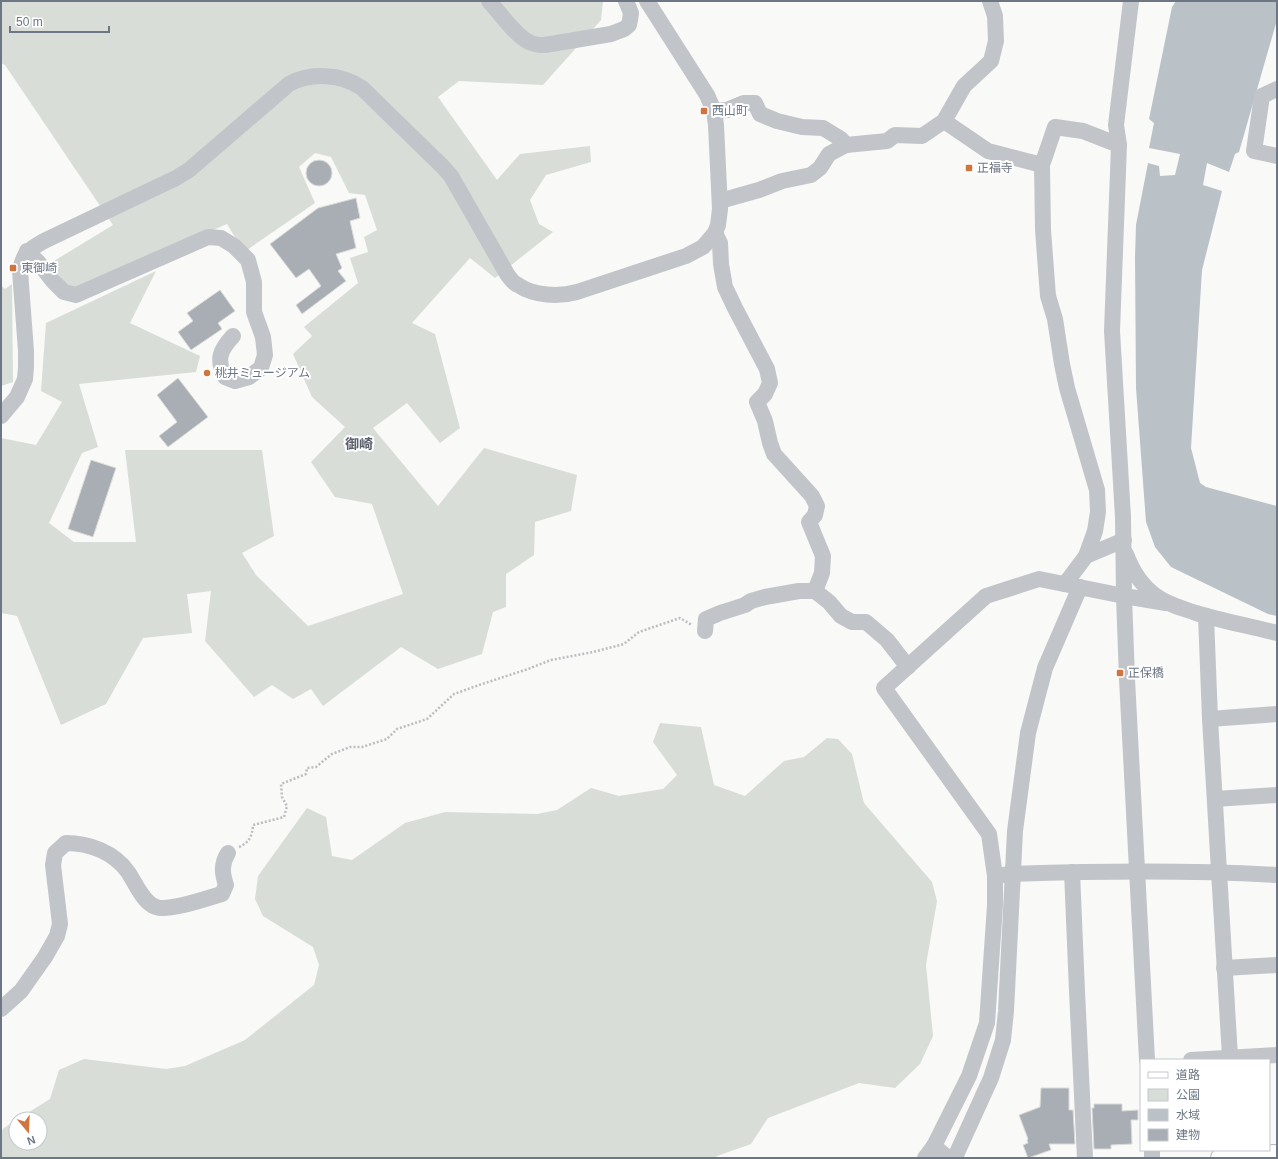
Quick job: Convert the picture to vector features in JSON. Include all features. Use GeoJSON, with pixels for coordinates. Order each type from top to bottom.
{"type":"FeatureCollection","features":[{"type":"Feature","properties":{"kind":"main road"},"geometry":{"type":"LineString","coordinates":[[1221,1158],[1277,1155]]}},
{"type":"Feature","properties":{"kind":"street"},"geometry":{"type":"LineString","coordinates":[[489,1],[516,32],[528,42],[538,45],[611,34],[624,29],[628,25],[631,13],[626,1]]}},
{"type":"Feature","properties":{"kind":"street"},"geometry":{"type":"LineString","coordinates":[[1,416],[17,397],[25,379],[26,351],[20,271],[22,260],[27,251],[44,241],[169,182],[189,170],[289,84],[302,78],[316,76],[339,78],[354,82],[362,88],[451,176],[507,274],[517,285],[526,289],[556,295],[569,294],[686,256],[703,247],[715,233],[720,217],[716,125],[714,111],[707,95],[647,1]]}},
{"type":"Feature","properties":{"kind":"street"},"geometry":{"type":"LineString","coordinates":[[720,201],[759,190],[782,181],[811,175],[820,168],[828,154],[846,144],[887,141],[895,135],[922,136],[944,121],[964,86],[991,61],[996,42],[995,16],[990,1]]}},
{"type":"Feature","properties":{"kind":"street"},"geometry":{"type":"LineString","coordinates":[[1131,1],[1116,124],[1119,146],[1112,331],[1124,540],[1124,596],[1136,871],[1147,1059]]}},
{"type":"Feature","properties":{"kind":"street"},"geometry":{"type":"LineString","coordinates":[[1277,89],[1262,96],[1254,151],[1277,156]]}},
{"type":"Feature","properties":{"kind":"street"},"geometry":{"type":"LineString","coordinates":[[714,111],[727,110],[744,103],[755,103],[760,114],[777,121],[802,127],[824,128],[846,144]]}},
{"type":"Feature","properties":{"kind":"street"},"geometry":{"type":"LineString","coordinates":[[944,121],[988,151],[1042,165]]}},
{"type":"Feature","properties":{"kind":"street"},"geometry":{"type":"LineString","coordinates":[[1119,146],[1083,132],[1055,127],[1042,165],[1043,230],[1048,296],[1055,318],[1067,388],[1097,490],[1098,512],[1095,531],[1086,556],[1072,586],[1045,668],[1028,733],[1015,831],[1004,1040],[991,1078],[956,1156],[948,1158],[929,1152],[969,1076],[986,1023],[995,905],[995,876],[989,834],[884,688],[986,596],[1039,579],[1072,586],[1124,596],[1166,603],[1206,616],[1277,633]]}},
{"type":"Feature","properties":{"kind":"street"},"geometry":{"type":"LineString","coordinates":[[715,233],[720,243],[721,264],[725,287],[734,308],[767,369],[770,383],[766,394],[757,402],[765,421],[774,454],[812,496],[817,506],[815,515],[809,522],[823,556],[822,573],[816,592]]}},
{"type":"Feature","properties":{"kind":"street"},"geometry":{"type":"LineString","coordinates":[[27,251],[64,292],[76,295],[208,238],[221,238],[234,246],[248,260],[254,282],[254,312],[263,337],[265,356],[261,368],[249,377],[236,382],[225,378],[219,356],[225,345],[233,336]]}},
{"type":"Feature","properties":{"kind":"street"},"geometry":{"type":"LineString","coordinates":[[1086,556],[1124,540]]}},
{"type":"Feature","properties":{"kind":"street"},"geometry":{"type":"LineString","coordinates":[[1124,540],[1129,563],[1140,581],[1155,596],[1166,603]]}},
{"type":"Feature","properties":{"kind":"street"},"geometry":{"type":"LineString","coordinates":[[705,631],[706,619],[765,596],[799,592],[816,592],[829,602],[841,616],[852,622],[866,622],[887,640],[908,667]]}},
{"type":"Feature","properties":{"kind":"street"},"geometry":{"type":"LineString","coordinates":[[1206,616],[1210,719],[1230,1057]]}},
{"type":"Feature","properties":{"kind":"street"},"geometry":{"type":"LineString","coordinates":[[1210,719],[1277,714]]}},
{"type":"Feature","properties":{"kind":"street"},"geometry":{"type":"LineString","coordinates":[[1215,799],[1277,795]]}},
{"type":"Feature","properties":{"kind":"street"},"geometry":{"type":"LineString","coordinates":[[1,1009],[21,991],[45,957],[57,936],[60,924],[53,865],[55,854],[66,843],[80,843],[108,853],[127,870],[144,898],[155,907],[168,908],[222,894],[226,885],[222,874],[224,859],[228,853]]}},
{"type":"Feature","properties":{"kind":"street"},"geometry":{"type":"LineString","coordinates":[[995,876],[1012,874],[1136,871],[1219,872],[1277,875]]}},
{"type":"Feature","properties":{"kind":"street"},"geometry":{"type":"LineString","coordinates":[[1072,872],[1076,992],[1085,1158]]}},
{"type":"Feature","properties":{"kind":"street"},"geometry":{"type":"LineString","coordinates":[[1224,968],[1277,965]]}},
{"type":"Feature","properties":{"kind":"street"},"geometry":{"type":"LineString","coordinates":[[1204,1059],[1277,1055]]}},
{"type":"Feature","properties":{"kind":"path"},"geometry":{"type":"LineString","coordinates":[[228,853],[245,844],[252,837],[253,825],[284,817],[287,806],[282,797],[281,784],[306,774],[307,768],[316,767],[332,754],[350,747],[362,747],[387,739],[397,729],[427,719],[454,694],[551,660],[624,644],[639,632],[680,618],[705,631]]}},
{"type":"Feature","properties":{"kind":"green space"},"geometry":{"type":"Polygon","coordinates":[[[1,1],[603,1],[601,20],[543,85],[459,81],[438,97],[497,180],[520,154],[590,146],[591,162],[546,175],[530,200],[539,224],[553,232],[495,278],[470,258],[412,323],[435,334],[460,428],[440,443],[407,403],[373,428],[438,506],[484,448],[577,475],[571,511],[535,522],[534,555],[506,574],[506,607],[493,612],[482,654],[438,669],[401,647],[323,706],[311,689],[293,699],[272,685],[254,697],[205,641],[211,591],[187,594],[192,633],[143,638],[106,704],[61,725],[17,616],[1,613],[1,438],[36,445],[62,402],[41,391],[46,323],[156,271],[130,323],[200,356],[196,372],[79,384],[98,447],[82,453],[49,523],[74,542],[136,542],[125,450],[262,450],[274,536],[242,553],[256,575],[308,626],[403,594],[372,504],[335,497],[311,462],[345,427],[312,397],[293,354],[312,336],[304,327],[358,283],[350,258],[368,252],[364,237],[377,230],[365,195],[349,193],[331,157],[315,153],[299,167],[315,203],[244,252],[227,224],[73,291],[49,264],[113,225],[5,65],[1,63],[1,1]]]}},
{"type":"Feature","properties":{"kind":"green space"},"geometry":{"type":"Polygon","coordinates":[[[12,284],[13,382],[1,386],[1,285],[5,289],[12,284]]]}},
{"type":"Feature","properties":{"kind":"green space"},"geometry":{"type":"Polygon","coordinates":[[[660,723],[701,727],[714,785],[745,796],[784,761],[804,757],[827,738],[838,739],[852,754],[864,803],[932,882],[937,901],[926,965],[933,1036],[920,1064],[895,1088],[859,1083],[768,1118],[751,1144],[715,1158],[1,1158],[1,1132],[8,1125],[8,1151],[48,1151],[48,1111],[31,1111],[50,1099],[59,1070],[84,1059],[166,1069],[185,1066],[245,1040],[314,985],[319,965],[313,947],[263,916],[255,899],[258,876],[307,808],[326,817],[332,856],[352,860],[405,823],[445,812],[537,814],[557,810],[591,788],[619,796],[663,789],[677,775],[653,742],[660,723]]]}},
{"type":"Feature","properties":{"kind":"water"},"geometry":{"type":"Polygon","coordinates":[[[1176,1],[1277,1],[1277,20],[1239,152],[1235,154],[1229,172],[1207,163],[1203,185],[1222,191],[1202,270],[1191,448],[1200,483],[1206,487],[1277,506],[1277,616],[1268,614],[1171,567],[1155,547],[1146,522],[1136,388],[1136,225],[1148,163],[1159,166],[1160,176],[1175,175],[1180,154],[1149,148],[1154,123],[1149,119],[1172,7],[1176,1]]]}},
{"type":"Feature","properties":{"kind":"building"},"geometry":{"type":"Polygon","coordinates":[[[319,160],[328,164],[332,173],[328,182],[319,186],[310,182],[306,173],[310,164],[319,160]]]}},
{"type":"Feature","properties":{"kind":"building"},"geometry":{"type":"Polygon","coordinates":[[[356,198],[360,218],[350,221],[356,248],[336,254],[342,268],[338,271],[346,281],[302,314],[296,305],[321,286],[309,269],[296,278],[270,244],[318,208],[356,198]]]}},
{"type":"Feature","properties":{"kind":"building"},"geometry":{"type":"Polygon","coordinates":[[[220,290],[235,311],[218,323],[222,329],[191,350],[178,332],[193,321],[187,313],[220,290]]]}},
{"type":"Feature","properties":{"kind":"building"},"geometry":{"type":"Polygon","coordinates":[[[178,378],[208,417],[168,447],[159,436],[177,422],[157,395],[178,378]]]}},
{"type":"Feature","properties":{"kind":"building"},"geometry":{"type":"Polygon","coordinates":[[[91,460],[116,468],[93,537],[68,529],[91,460]]]}},
{"type":"Feature","properties":{"kind":"building"},"geometry":{"type":"Polygon","coordinates":[[[1041,1088],[1069,1088],[1069,1110],[1073,1110],[1075,1144],[1049,1144],[1051,1150],[1028,1158],[1023,1145],[1028,1143],[1028,1139],[1019,1115],[1040,1107],[1041,1088]]]}},
{"type":"Feature","properties":{"kind":"building"},"geometry":{"type":"Polygon","coordinates":[[[1094,1104],[1122,1104],[1122,1111],[1138,1110],[1138,1120],[1131,1120],[1132,1144],[1111,1145],[1111,1149],[1094,1149],[1092,1108],[1094,1108],[1094,1104]]]}},
{"type":"Feature","properties":{"kind":"place","name":"西山町"},"geometry":{"type":"Point","coordinates":[704,111]}},
{"type":"Feature","properties":{"kind":"place","name":"正福寺"},"geometry":{"type":"Point","coordinates":[969,168]}},
{"type":"Feature","properties":{"kind":"place","name":"東御崎"},"geometry":{"type":"Point","coordinates":[13,268]}},
{"type":"Feature","properties":{"kind":"place","name":"桃井ミュージアム"},"geometry":{"type":"Point","coordinates":[207,373]}},
{"type":"Feature","properties":{"kind":"place","name":"正保橋"},"geometry":{"type":"Point","coordinates":[1120,673]}},
{"type":"Feature","properties":{"kind":"district","name":"御崎"},"geometry":{"type":"Point","coordinates":[359,444]}}]}
